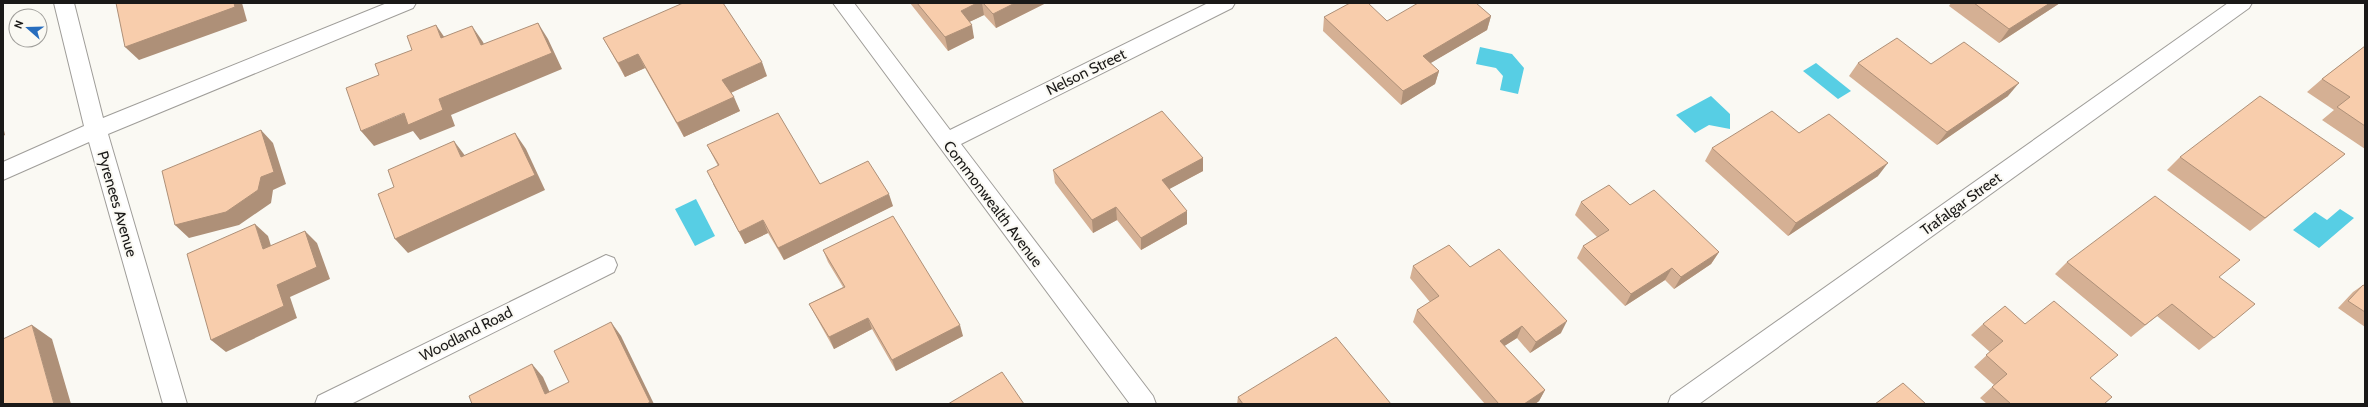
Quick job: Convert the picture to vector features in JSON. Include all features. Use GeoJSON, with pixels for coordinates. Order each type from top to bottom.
{"type":"FeatureCollection","features":[{"type":"Feature","properties":{"kind":"street","name":"Pyrenees Avenue"},"geometry":{"type":"LineString","coordinates":[[64,3],[96,130],[175,404]]}},
{"type":"Feature","properties":{"kind":"street"},"geometry":{"type":"LineString","coordinates":[[3,170],[96,130],[406,3]]}},
{"type":"Feature","properties":{"kind":"street","name":"Commonwealth Avenue"},"geometry":{"type":"LineString","coordinates":[[843,3],[1144,404]]}},
{"type":"Feature","properties":{"kind":"street","name":"Nelson Street"},"geometry":{"type":"LineString","coordinates":[[947,141],[1225,3]]}},
{"type":"Feature","properties":{"kind":"street","name":"Trafalgar Street"},"geometry":{"type":"LineString","coordinates":[[1680,404],[2242,3]]}},
{"type":"Feature","properties":{"kind":"street","name":"Woodland Road"},"geometry":{"type":"LineString","coordinates":[[327,404],[606,265]]}},
{"type":"Feature","properties":{"kind":"water"},"geometry":{"type":"Polygon","coordinates":[[[1480,47],[1512,54],[1524,68],[1518,94],[1500,90],[1503,76],[1496,68],[1476,64],[1480,47]]]}},
{"type":"Feature","properties":{"kind":"water"},"geometry":{"type":"Polygon","coordinates":[[[1816,63],[1851,91],[1838,99],[1803,71],[1816,63]]]}},
{"type":"Feature","properties":{"kind":"water"},"geometry":{"type":"Polygon","coordinates":[[[1711,96],[1730,114],[1730,129],[1709,125],[1695,133],[1676,115],[1711,96]]]}},
{"type":"Feature","properties":{"kind":"water"},"geometry":{"type":"Polygon","coordinates":[[[696,199],[715,236],[695,246],[675,209],[696,199]]]}},
{"type":"Feature","properties":{"kind":"water"},"geometry":{"type":"Polygon","coordinates":[[[2340,209],[2354,218],[2319,248],[2293,230],[2315,212],[2327,220],[2340,209]]]}},
{"type":"Feature","properties":{"kind":"building"},"geometry":{"type":"Polygon","coordinates":[[[116,3],[234,3],[235,7],[125,47],[116,3]]]}},
{"type":"Feature","properties":{"kind":"building"},"geometry":{"type":"Polygon","coordinates":[[[683,3],[723,3],[762,62],[722,80],[734,97],[677,123],[638,54],[618,63],[603,38],[683,3]]]}},
{"type":"Feature","properties":{"kind":"building"},"geometry":{"type":"Polygon","coordinates":[[[917,3],[977,3],[961,11],[972,25],[945,37],[917,3]]]}},
{"type":"Feature","properties":{"kind":"building"},"geometry":{"type":"Polygon","coordinates":[[[983,3],[1015,3],[993,14],[983,3]]]}},
{"type":"Feature","properties":{"kind":"building"},"geometry":{"type":"Polygon","coordinates":[[[1350,3],[1368,3],[1387,21],[1418,3],[1476,3],[1491,16],[1423,56],[1439,71],[1403,91],[1324,17],[1350,3]]]}},
{"type":"Feature","properties":{"kind":"building"},"geometry":{"type":"Polygon","coordinates":[[[1974,3],[2050,3],[2009,29],[1974,3]]]}},
{"type":"Feature","properties":{"kind":"building"},"geometry":{"type":"Polygon","coordinates":[[[538,23],[552,53],[439,99],[443,110],[408,125],[404,113],[361,131],[346,88],[379,75],[375,64],[412,50],[407,36],[436,25],[441,38],[472,26],[481,45],[538,23]]]}},
{"type":"Feature","properties":{"kind":"building"},"geometry":{"type":"Polygon","coordinates":[[[1897,38],[1931,64],[1964,42],[2019,83],[1947,132],[1858,63],[1897,38]]]}},
{"type":"Feature","properties":{"kind":"building"},"geometry":{"type":"Polygon","coordinates":[[[2365,46],[2365,126],[2337,107],[2350,97],[2322,79],[2365,46]]]}},
{"type":"Feature","properties":{"kind":"building"},"geometry":{"type":"Polygon","coordinates":[[[2260,96],[2345,154],[2265,218],[2180,157],[2260,96]]]}},
{"type":"Feature","properties":{"kind":"building"},"geometry":{"type":"Polygon","coordinates":[[[1162,111],[1203,158],[1162,180],[1187,211],[1141,238],[1116,207],[1092,220],[1053,170],[1162,111]]]}},
{"type":"Feature","properties":{"kind":"building"},"geometry":{"type":"Polygon","coordinates":[[[1772,111],[1799,133],[1829,114],[1888,163],[1796,223],[1712,148],[1772,111]]]}},
{"type":"Feature","properties":{"kind":"building"},"geometry":{"type":"Polygon","coordinates":[[[778,113],[820,184],[868,161],[889,194],[778,248],[763,220],[739,232],[707,171],[719,165],[707,145],[778,113]]]}},
{"type":"Feature","properties":{"kind":"building"},"geometry":{"type":"Polygon","coordinates":[[[261,130],[274,172],[261,177],[258,190],[226,212],[175,225],[162,171],[261,130]]]}},
{"type":"Feature","properties":{"kind":"building"},"geometry":{"type":"Polygon","coordinates":[[[515,133],[535,175],[395,239],[378,194],[394,187],[388,170],[454,141],[461,157],[515,133]]]}},
{"type":"Feature","properties":{"kind":"building"},"geometry":{"type":"Polygon","coordinates":[[[1609,185],[1630,205],[1654,190],[1719,252],[1681,277],[1672,268],[1631,294],[1583,246],[1609,230],[1581,202],[1609,185]]]}},
{"type":"Feature","properties":{"kind":"building"},"geometry":{"type":"Polygon","coordinates":[[[2155,196],[2240,260],[2219,277],[2255,304],[2214,338],[2172,304],[2145,325],[2067,262],[2155,196]]]}},
{"type":"Feature","properties":{"kind":"building"},"geometry":{"type":"Polygon","coordinates":[[[893,216],[960,325],[892,360],[868,318],[829,337],[809,304],[845,287],[823,250],[893,216]]]}},
{"type":"Feature","properties":{"kind":"building"},"geometry":{"type":"Polygon","coordinates":[[[255,224],[263,249],[305,231],[317,267],[277,285],[284,306],[211,340],[187,254],[255,224]]]}},
{"type":"Feature","properties":{"kind":"building"},"geometry":{"type":"Polygon","coordinates":[[[1449,245],[1470,267],[1499,249],[1567,321],[1536,342],[1522,326],[1500,341],[1545,390],[1524,404],[1499,404],[1417,310],[1439,296],[1413,266],[1449,245]]]}},
{"type":"Feature","properties":{"kind":"building"},"geometry":{"type":"Polygon","coordinates":[[[2363,285],[2365,286],[2365,312],[2348,301],[2363,285]]]}},
{"type":"Feature","properties":{"kind":"building"},"geometry":{"type":"Polygon","coordinates":[[[2054,301],[2118,355],[2090,378],[2112,397],[2104,404],[2011,404],[1992,387],[2007,374],[1986,355],[2003,341],[1983,324],[2005,306],[2025,324],[2054,301]]]}},
{"type":"Feature","properties":{"kind":"building"},"geometry":{"type":"Polygon","coordinates":[[[611,322],[650,402],[647,404],[472,404],[469,396],[532,364],[545,394],[569,382],[554,351],[611,322]]]}},
{"type":"Feature","properties":{"kind":"building"},"geometry":{"type":"Polygon","coordinates":[[[32,325],[54,404],[3,404],[3,339],[32,325]]]}},
{"type":"Feature","properties":{"kind":"building"},"geometry":{"type":"Polygon","coordinates":[[[1336,337],[1391,404],[1243,404],[1238,397],[1336,337]]]}},
{"type":"Feature","properties":{"kind":"building"},"geometry":{"type":"Polygon","coordinates":[[[1002,372],[1024,404],[948,404],[1002,372]]]}},
{"type":"Feature","properties":{"kind":"building"},"geometry":{"type":"Polygon","coordinates":[[[1903,383],[1926,404],[1875,404],[1903,383]]]}}]}
